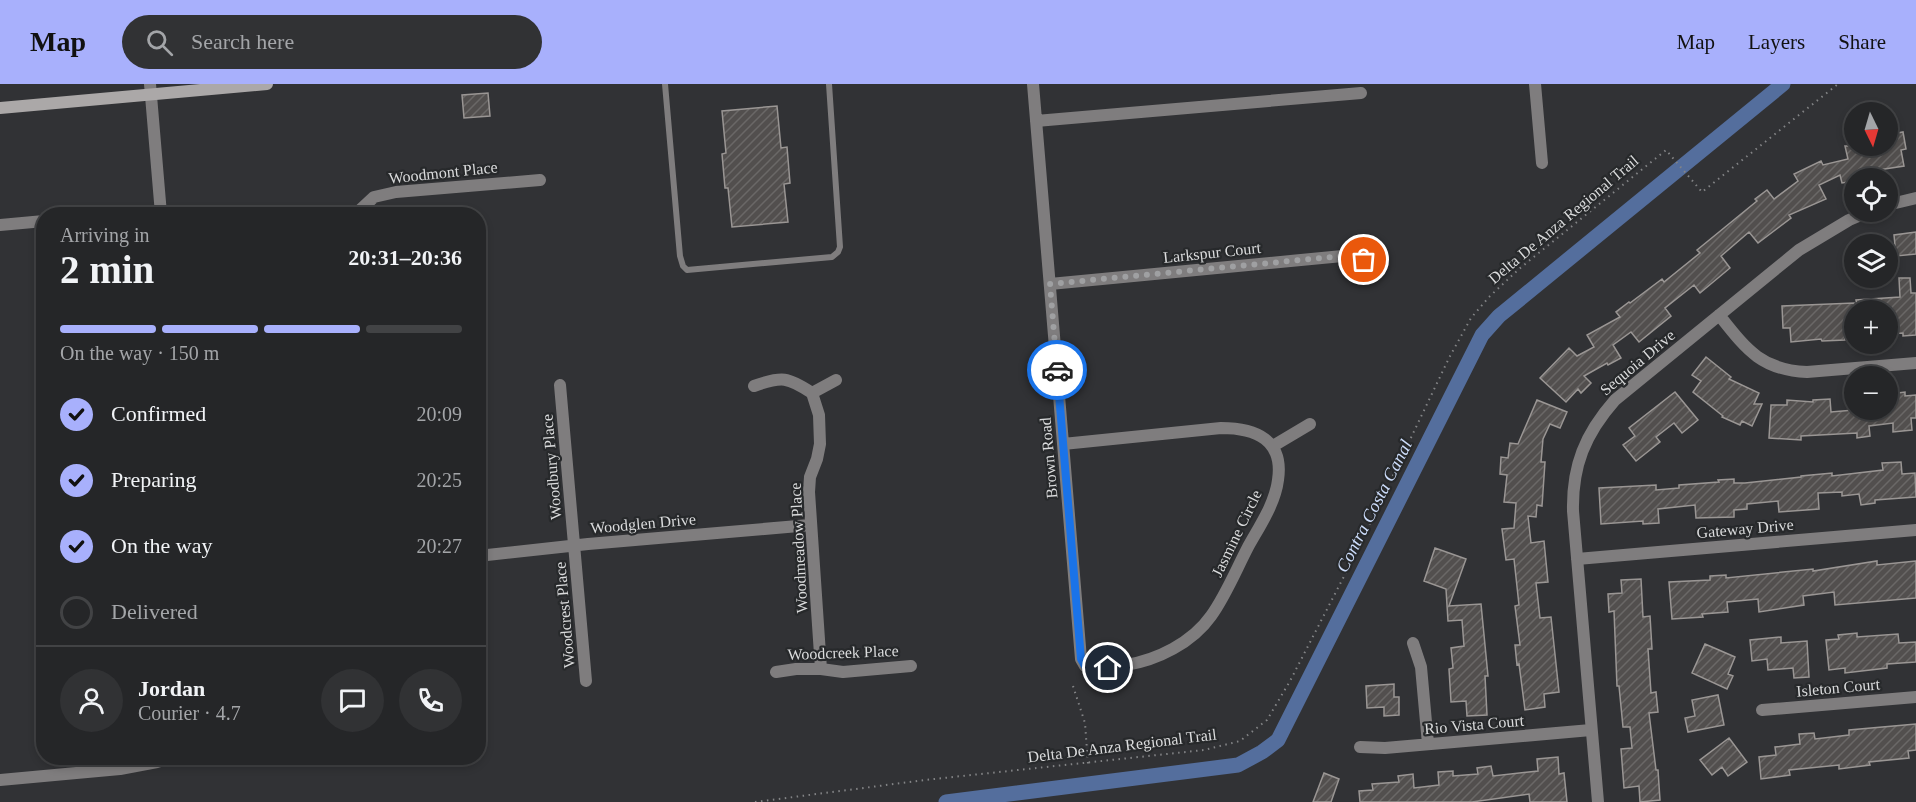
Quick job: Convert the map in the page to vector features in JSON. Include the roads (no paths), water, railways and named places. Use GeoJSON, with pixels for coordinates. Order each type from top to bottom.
{"type":"FeatureCollection","features":[{"type":"Feature","properties":{"kind":"main road"},"geometry":{"type":"LineString","coordinates":[[0,108],[151,89],[267,84]]}},
{"type":"Feature","properties":{"kind":"street","name":"Brown Road"},"geometry":{"type":"LineString","coordinates":[[1033,84],[1080,649]]}},
{"type":"Feature","properties":{"kind":"street"},"geometry":{"type":"LineString","coordinates":[[1535,84],[1542,162]]}},
{"type":"Feature","properties":{"kind":"street"},"geometry":{"type":"LineString","coordinates":[[151,89],[161,207]]}},
{"type":"Feature","properties":{"kind":"street"},"geometry":{"type":"LineString","coordinates":[[1036,121],[1361,93]]}},
{"type":"Feature","properties":{"kind":"street","name":"Woodmont Place"},"geometry":{"type":"LineString","coordinates":[[363,207],[374,197],[396,192],[540,180]]}},
{"type":"Feature","properties":{"kind":"street"},"geometry":{"type":"LineString","coordinates":[[1898,202],[1916,198]]}},
{"type":"Feature","properties":{"kind":"street"},"geometry":{"type":"LineString","coordinates":[[0,225],[36,222]]}},
{"type":"Feature","properties":{"kind":"street","name":"Sequoia Drive"},"geometry":{"type":"LineString","coordinates":[[1598,802],[1573,511],[1575,474],[1580,458],[1594,426],[1615,400],[1798,250],[1846,222]]}},
{"type":"Feature","properties":{"kind":"street","name":"Larkspur Court"},"geometry":{"type":"LineString","coordinates":[[1050,284],[1353,255],[1375,264]]}},
{"type":"Feature","properties":{"kind":"street"},"geometry":{"type":"LineString","coordinates":[[1719,315],[1754,354],[1771,366],[1789,371],[1807,372],[1916,363]]}},
{"type":"Feature","properties":{"kind":"street"},"geometry":{"type":"LineString","coordinates":[[754,386],[773,380],[792,380],[812,393],[836,380]]}},
{"type":"Feature","properties":{"kind":"street","name":"Woodbury Place"},"geometry":{"type":"LineString","coordinates":[[560,385],[575,546]]}},
{"type":"Feature","properties":{"kind":"street","name":"Woodmeadow Place"},"geometry":{"type":"LineString","coordinates":[[812,393],[819,415],[820,444],[808,492],[821,669]]}},
{"type":"Feature","properties":{"kind":"street"},"geometry":{"type":"LineString","coordinates":[[1063,444],[1240,428],[1258,434],[1273,446],[1310,424]]}},
{"type":"Feature","properties":{"kind":"street","name":"Jasmine Circle"},"geometry":{"type":"LineString","coordinates":[[1080,649],[1081,659],[1085,666],[1095,669],[1108,668],[1145,662],[1174,648],[1195,633],[1211,616],[1220,601],[1272,502],[1278,481],[1278,461],[1273,446]]}},
{"type":"Feature","properties":{"kind":"street","name":"Woodglen Drive"},"geometry":{"type":"LineString","coordinates":[[486,555],[810,525]]}},
{"type":"Feature","properties":{"kind":"street","name":"Gateway Drive"},"geometry":{"type":"LineString","coordinates":[[1577,559],[1916,530]]}},
{"type":"Feature","properties":{"kind":"street","name":"Woodcrest Place"},"geometry":{"type":"LineString","coordinates":[[575,546],[586,681]]}},
{"type":"Feature","properties":{"kind":"street"},"geometry":{"type":"LineString","coordinates":[[1413,643],[1421,667],[1428,744]]}},
{"type":"Feature","properties":{"kind":"street","name":"Woodcreek Place"},"geometry":{"type":"LineString","coordinates":[[776,672],[821,669],[843,672],[911,666]]}},
{"type":"Feature","properties":{"kind":"street","name":"Isleton Court"},"geometry":{"type":"LineString","coordinates":[[1762,710],[1916,697]]}},
{"type":"Feature","properties":{"kind":"street","name":"Rio Vista Court"},"geometry":{"type":"LineString","coordinates":[[1360,747],[1386,748],[1591,730]]}},
{"type":"Feature","properties":{"kind":"street"},"geometry":{"type":"LineString","coordinates":[[0,780],[141,765]]}},
{"type":"Feature","properties":{"kind":"lane"},"geometry":{"type":"LineString","coordinates":[[665,84],[680,256],[687,270],[832,257],[838,252],[840,247],[829,84]]}},
{"type":"Feature","properties":{"kind":"waterway","name":"Contra Costa Canal"},"geometry":{"type":"LineString","coordinates":[[946,802],[1238,765],[1278,740],[1482,335],[1499,316],[1783,84]]}}]}
